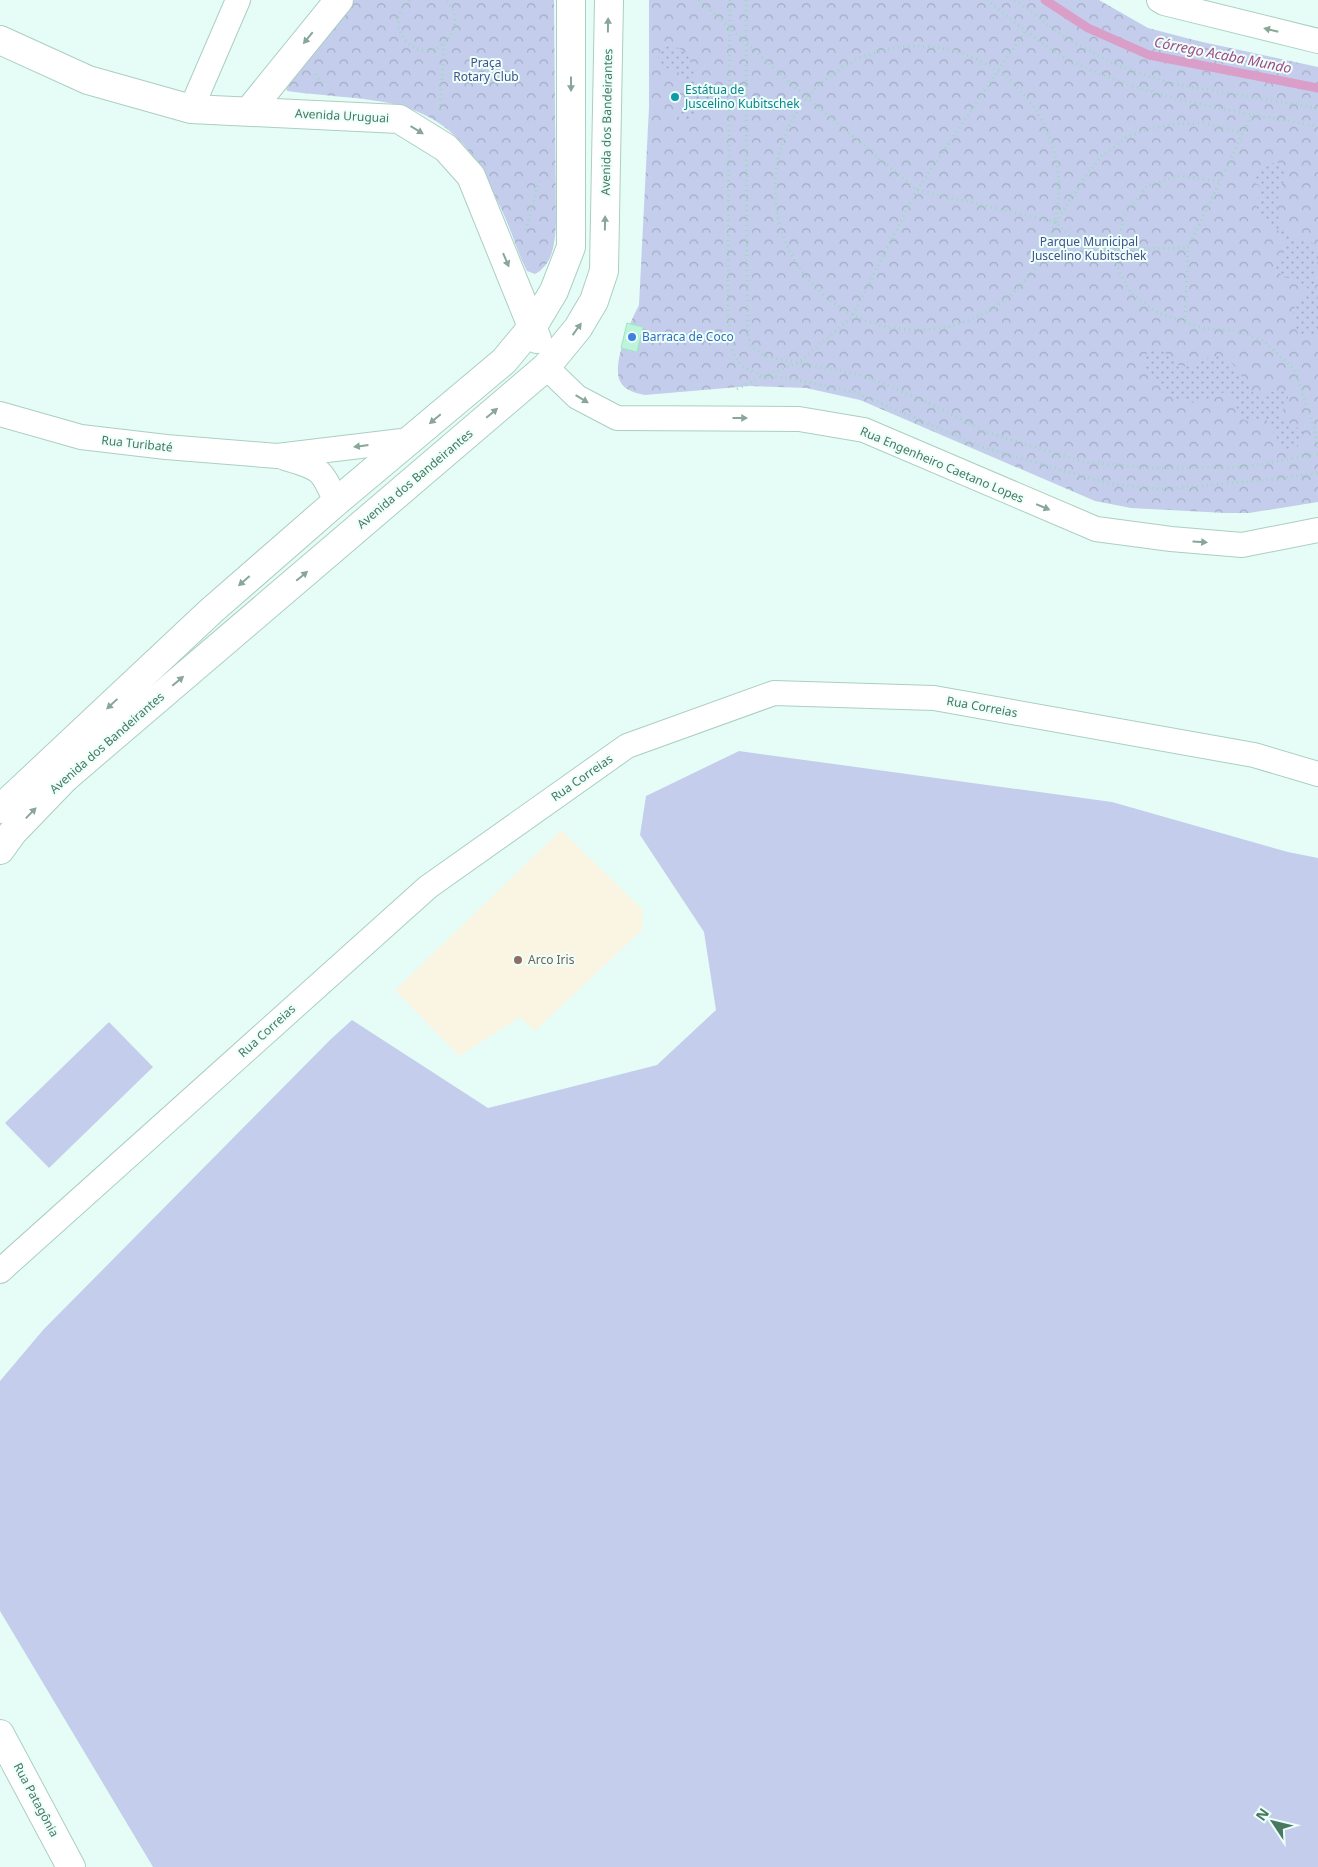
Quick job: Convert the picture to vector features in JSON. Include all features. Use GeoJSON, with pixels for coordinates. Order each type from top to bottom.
{"type":"FeatureCollection","features":[{"type":"Feature","properties":{"kind":"street"},"geometry":{"type":"LineString","coordinates":[[190,109],[238,0]]}},
{"type":"Feature","properties":{"kind":"street"},"geometry":{"type":"LineString","coordinates":[[249,111],[339,0]]}},
{"type":"Feature","properties":{"kind":"street","name":"Avenida dos Bandeirantes"},"geometry":{"type":"LineString","coordinates":[[0,809],[211,610],[504,361],[533,326],[554,291],[571,247],[571,0]]}},
{"type":"Feature","properties":{"kind":"street","name":"Avenida dos Bandeirantes"},"geometry":{"type":"LineString","coordinates":[[0,850],[13,832],[65,778],[546,367],[578,328],[594,301],[604,271],[609,0]]}},
{"type":"Feature","properties":{"kind":"street"},"geometry":{"type":"LineString","coordinates":[[1159,0],[1164,3],[1318,41]]}},
{"type":"Feature","properties":{"kind":"street","name":"Avenida Uruguai"},"geometry":{"type":"LineString","coordinates":[[0,40],[88,80],[190,109],[399,120],[446,148],[471,176],[533,326],[546,367]]}},
{"type":"Feature","properties":{"kind":"street","name":"Rua Engenheiro Caetano Lopes"},"geometry":{"type":"LineString","coordinates":[[546,367],[577,397],[617,418],[799,419],[864,430],[1096,529],[1171,540],[1242,545],[1318,530]]}},
{"type":"Feature","properties":{"kind":"street","name":"Rua Turibaté"},"geometry":{"type":"LineString","coordinates":[[0,414],[81,437],[166,447],[277,456],[410,440]]}},
{"type":"Feature","properties":{"kind":"street","name":"Rua Turibaté"},"geometry":{"type":"LineString","coordinates":[[277,456],[315,467],[326,479],[336,502]]}},
{"type":"Feature","properties":{"kind":"street","name":"Rua Correias"},"geometry":{"type":"LineString","coordinates":[[0,1271],[428,887],[627,746],[774,693],[934,698],[1254,755],[1318,774]]}},
{"type":"Feature","properties":{"kind":"street","name":"Rua Patagônia"},"geometry":{"type":"LineString","coordinates":[[0,1734],[71,1867]]}},
{"type":"Feature","properties":{"kind":"path"},"geometry":{"type":"LineString","coordinates":[[409,0],[400,11],[398,20],[399,30],[410,45],[418,49],[428,50],[444,44],[450,37],[455,20],[453,11],[445,0]]}},
{"type":"Feature","properties":{"kind":"path"},"geometry":{"type":"LineString","coordinates":[[699,0],[806,97],[917,190],[1056,222],[1080,247],[1115,249],[1188,248]]}},
{"type":"Feature","properties":{"kind":"path"},"geometry":{"type":"LineString","coordinates":[[730,0],[728,315],[733,353],[741,365],[763,376],[788,378],[855,392],[982,446],[1110,484],[1161,489],[1268,480],[1318,473]]}},
{"type":"Feature","properties":{"kind":"path"},"geometry":{"type":"LineString","coordinates":[[746,0],[747,297],[748,337],[753,348],[765,356],[856,374],[872,379],[931,404],[986,432],[1084,462],[1152,468],[1244,467],[1318,454]]}},
{"type":"Feature","properties":{"kind":"path"},"geometry":{"type":"LineString","coordinates":[[987,0],[1025,31],[1065,57],[1108,78],[1153,93],[1251,116],[1318,126]]}},
{"type":"Feature","properties":{"kind":"path"},"geometry":{"type":"LineString","coordinates":[[1015,0],[1066,38],[1114,64],[1169,83],[1318,108]]}},
{"type":"Feature","properties":{"kind":"path"},"geometry":{"type":"LineString","coordinates":[[732,392],[763,376],[798,363],[852,317],[917,190],[1025,31]]}},
{"type":"Feature","properties":{"kind":"path"},"geometry":{"type":"LineString","coordinates":[[440,116],[444,44]]}},
{"type":"Feature","properties":{"kind":"path"},"geometry":{"type":"LineString","coordinates":[[1056,222],[1060,179],[1051,137],[1030,100],[999,70],[961,51],[919,45],[876,50],[838,69],[806,97],[784,134],[774,176],[776,218],[791,258],[817,292],[852,317],[892,330],[935,330],[976,318],[1012,295],[1039,262],[1056,222],[1087,174],[1102,156],[1127,137],[1151,128],[1204,123],[1242,133]]}},
{"type":"Feature","properties":{"kind":"path"},"geometry":{"type":"LineString","coordinates":[[315,65],[315,73],[326,86]]}},
{"type":"Feature","properties":{"kind":"path"},"geometry":{"type":"LineString","coordinates":[[1185,322],[1188,248],[1251,116]]}},
{"type":"Feature","properties":{"kind":"path"},"geometry":{"type":"LineString","coordinates":[[1219,181],[1178,176],[1147,186],[1125,214],[1115,249],[1119,272],[1132,294],[1157,313],[1207,329],[1236,331],[1264,342],[1295,370],[1315,430],[1318,448]]}},
{"type":"Feature","properties":{"kind":"path"},"geometry":{"type":"LineString","coordinates":[[521,222],[526,231],[540,177]]}},
{"type":"Feature","properties":{"kind":"shaded area","name":"Arco Iris"},"geometry":{"type":"Polygon","coordinates":[[[561,830],[643,910],[642,930],[535,1031],[520,1017],[459,1056],[395,990],[561,830]]]}},
{"type":"Feature","properties":{"kind":"green space","name":"Praça Rotary Club"},"geometry":{"type":"Polygon","coordinates":[[[352,0],[554,0],[556,229],[550,258],[541,270],[535,274],[527,271],[506,219],[487,180],[469,151],[448,130],[426,115],[402,106],[376,101],[287,91],[288,80],[352,0]]]}},
{"type":"Feature","properties":{"kind":"green space","name":"Parque Municipal Juscelino Kubitschek"},"geometry":{"type":"Polygon","coordinates":[[[649,0],[1099,0],[1148,28],[1318,67],[1318,502],[1249,513],[1131,508],[1095,501],[860,400],[806,388],[750,386],[645,395],[626,388],[618,376],[618,366],[623,344],[639,305],[649,107],[649,0]]]}},
{"type":"Feature","properties":{"kind":"green space"},"geometry":{"type":"Polygon","coordinates":[[[669,46],[684,52],[691,62],[697,80],[703,85],[716,89],[720,96],[720,104],[710,108],[703,107],[684,122],[678,117],[678,112],[687,102],[690,85],[683,75],[664,67],[658,61],[660,51],[669,46]]]}},
{"type":"Feature","properties":{"kind":"green space"},"geometry":{"type":"Polygon","coordinates":[[[1269,163],[1280,163],[1285,167],[1285,176],[1277,206],[1282,226],[1292,237],[1299,241],[1310,240],[1317,250],[1318,257],[1314,284],[1318,299],[1318,335],[1299,335],[1294,322],[1294,310],[1299,299],[1309,290],[1306,286],[1280,274],[1276,270],[1286,246],[1285,241],[1279,231],[1260,219],[1257,212],[1257,202],[1261,191],[1259,185],[1253,182],[1252,177],[1269,163]]]}},
{"type":"Feature","properties":{"kind":"green space"},"geometry":{"type":"Polygon","coordinates":[[[1154,348],[1163,352],[1175,363],[1182,366],[1192,365],[1217,356],[1224,358],[1231,362],[1256,395],[1275,391],[1285,392],[1288,400],[1280,414],[1281,418],[1303,431],[1301,442],[1296,446],[1286,449],[1281,445],[1266,419],[1260,418],[1250,421],[1242,419],[1233,400],[1226,393],[1194,403],[1180,400],[1169,394],[1157,383],[1144,366],[1146,356],[1154,348]]]}},
{"type":"Feature","properties":{"kind":"green space"},"geometry":{"type":"Polygon","coordinates":[[[739,751],[1112,802],[1288,852],[1318,858],[1318,1867],[153,1867],[0,1611],[0,1381],[43,1330],[352,1020],[488,1108],[657,1065],[716,1010],[704,932],[640,835],[646,796],[739,751]]]}},
{"type":"Feature","properties":{"kind":"green space"},"geometry":{"type":"Polygon","coordinates":[[[109,1022],[153,1067],[49,1168],[5,1123],[109,1022]]]}},
{"type":"Feature","properties":{"kind":"building","name":"Barraca de Coco"},"geometry":{"type":"Polygon","coordinates":[[[627,323],[643,327],[637,352],[621,348],[627,323]]]}},
{"type":"Feature","properties":{"kind":"waterway","name":"Córrego Acaba Mundo"},"geometry":{"type":"LineString","coordinates":[[1045,0],[1088,28],[1149,55],[1318,88]]}},
{"type":"Feature","properties":{"kind":"place","name":"Estátua de Juscelino Kubitschek"},"geometry":{"type":"Point","coordinates":[675,97]}},
{"type":"Feature","properties":{"kind":"place","name":"Barraca de Coco"},"geometry":{"type":"Point","coordinates":[632,337]}},
{"type":"Feature","properties":{"kind":"place","name":"Arco Iris"},"geometry":{"type":"Point","coordinates":[518,960]}}]}
